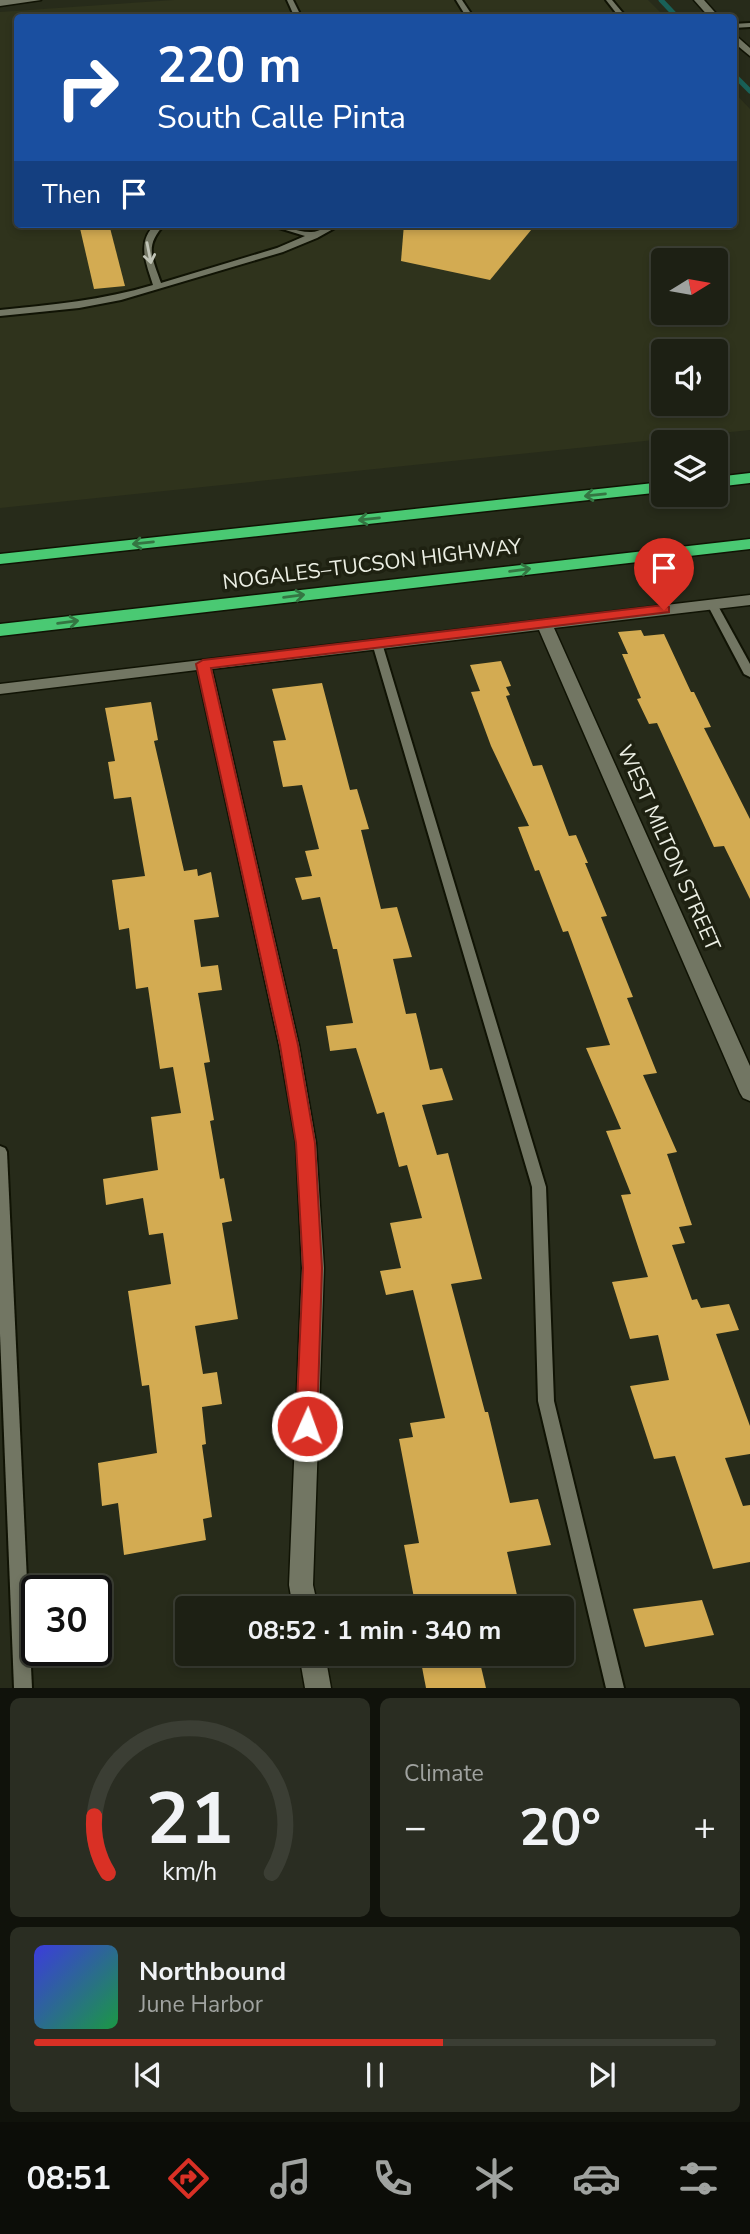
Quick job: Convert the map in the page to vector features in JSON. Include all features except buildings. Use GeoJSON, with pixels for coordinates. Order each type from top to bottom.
{"type":"FeatureCollection","features":[{"type":"Feature","properties":{"kind":"highway"},"geometry":{"type":"LineString","coordinates":[[728,481],[750,478]]}},
{"type":"Feature","properties":{"kind":"highway","name":"NOGALES–TUCSON HIGHWAY"},"geometry":{"type":"LineString","coordinates":[[0,559],[651,488]]}},
{"type":"Feature","properties":{"kind":"highway","name":"NOGALES–TUCSON HIGHWAY"},"geometry":{"type":"LineString","coordinates":[[0,630],[750,544]]}},
{"type":"Feature","properties":{"kind":"street"},"geometry":{"type":"LineString","coordinates":[[0,2],[36,0]]}},
{"type":"Feature","properties":{"kind":"street"},"geometry":{"type":"LineString","coordinates":[[699,0],[712,14]]}},
{"type":"Feature","properties":{"kind":"street"},"geometry":{"type":"LineString","coordinates":[[737,40],[750,53]]}},
{"type":"Feature","properties":{"kind":"street"},"geometry":{"type":"LineString","coordinates":[[0,689],[750,600]]}},
{"type":"Feature","properties":{"kind":"street","name":"WEST MILTON STREET"},"geometry":{"type":"LineString","coordinates":[[544,623],[750,1093]]}},
{"type":"Feature","properties":{"kind":"street"},"geometry":{"type":"LineString","coordinates":[[203,664],[289,1045],[306,1143],[313,1268],[301,1585],[303,1596]]}},
{"type":"Feature","properties":{"kind":"street"},"geometry":{"type":"LineString","coordinates":[[314,1666],[318,1688]]}},
{"type":"Feature","properties":{"kind":"lane"},"geometry":{"type":"LineString","coordinates":[[609,0],[621,14]]}},
{"type":"Feature","properties":{"kind":"lane"},"geometry":{"type":"LineString","coordinates":[[155,228],[146,246],[158,287]]}},
{"type":"Feature","properties":{"kind":"lane"},"geometry":{"type":"LineString","coordinates":[[285,228],[314,236]]}},
{"type":"Feature","properties":{"kind":"lane"},"geometry":{"type":"LineString","coordinates":[[0,313],[79,306],[158,287],[280,250],[330,228]]}},
{"type":"Feature","properties":{"kind":"lane"},"geometry":{"type":"LineString","coordinates":[[712,604],[750,674]]}},
{"type":"Feature","properties":{"kind":"lane"},"geometry":{"type":"LineString","coordinates":[[377,643],[539,1187],[546,1401],[615,1688]]}},
{"type":"Feature","properties":{"kind":"lane"},"geometry":{"type":"LineString","coordinates":[[0,1153],[23,1688]]}},
{"type":"Feature","properties":{"kind":"shaded area"},"geometry":{"type":"Polygon","coordinates":[[[174,0],[648,0],[662,14],[14,14],[14,228],[737,228],[737,95],[750,109],[750,430],[728,432],[728,430],[651,430],[651,440],[0,508],[0,12],[174,0]]]}},
{"type":"Feature","properties":{"kind":"waterway"},"geometry":{"type":"LineString","coordinates":[[661,0],[674,14]]}},
{"type":"Feature","properties":{"kind":"waterway"},"geometry":{"type":"LineString","coordinates":[[737,78],[750,91]]}},
{"type":"Feature","properties":{"kind":"route"},"geometry":{"type":"LineString","coordinates":[[307,1426],[313,1268],[306,1143],[289,1045],[203,664],[664,610]]}}]}
